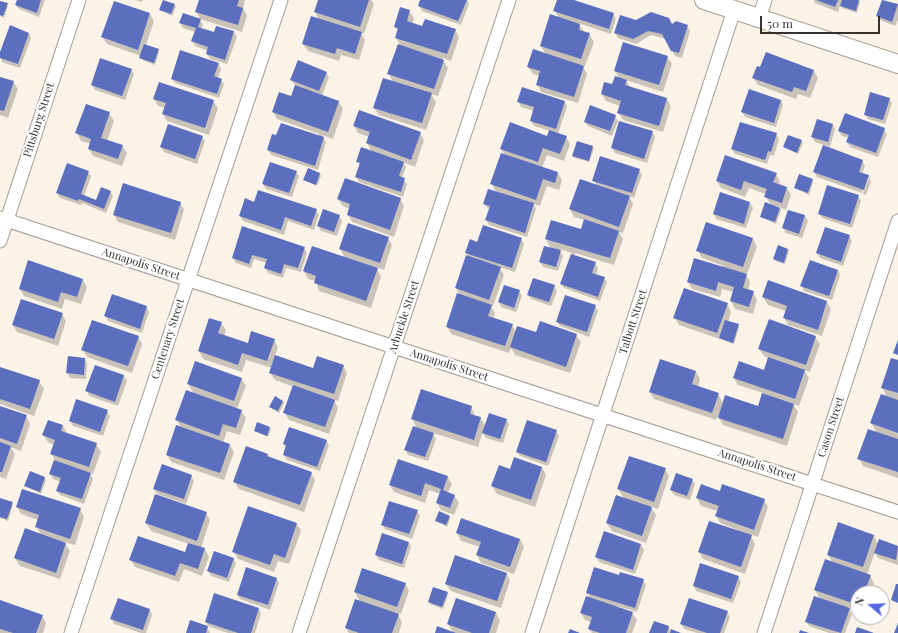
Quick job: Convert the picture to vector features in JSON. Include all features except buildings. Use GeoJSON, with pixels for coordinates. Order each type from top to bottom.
{"type":"FeatureCollection","features":[{"type":"Feature","properties":{"kind":"main road"},"geometry":{"type":"LineString","coordinates":[[704,0],[898,64]]}},
{"type":"Feature","properties":{"kind":"street","name":"Pittsburg Street"},"geometry":{"type":"LineString","coordinates":[[0,241],[3,219],[79,0]]}},
{"type":"Feature","properties":{"kind":"street","name":"Centenary Street"},"geometry":{"type":"LineString","coordinates":[[71,633],[280,0]]}},
{"type":"Feature","properties":{"kind":"street","name":"Arbuckle Street"},"geometry":{"type":"LineString","coordinates":[[299,633],[510,0]]}},
{"type":"Feature","properties":{"kind":"street"},"geometry":{"type":"LineString","coordinates":[[759,18],[765,0]]}},
{"type":"Feature","properties":{"kind":"street","name":"Talbott Street"},"geometry":{"type":"LineString","coordinates":[[532,633],[734,10]]}},
{"type":"Feature","properties":{"kind":"street","name":"Annapolis Street"},"geometry":{"type":"LineString","coordinates":[[3,219],[898,512]]}},
{"type":"Feature","properties":{"kind":"street","name":"Cason Street"},"geometry":{"type":"LineString","coordinates":[[764,633],[898,221]]}}]}
